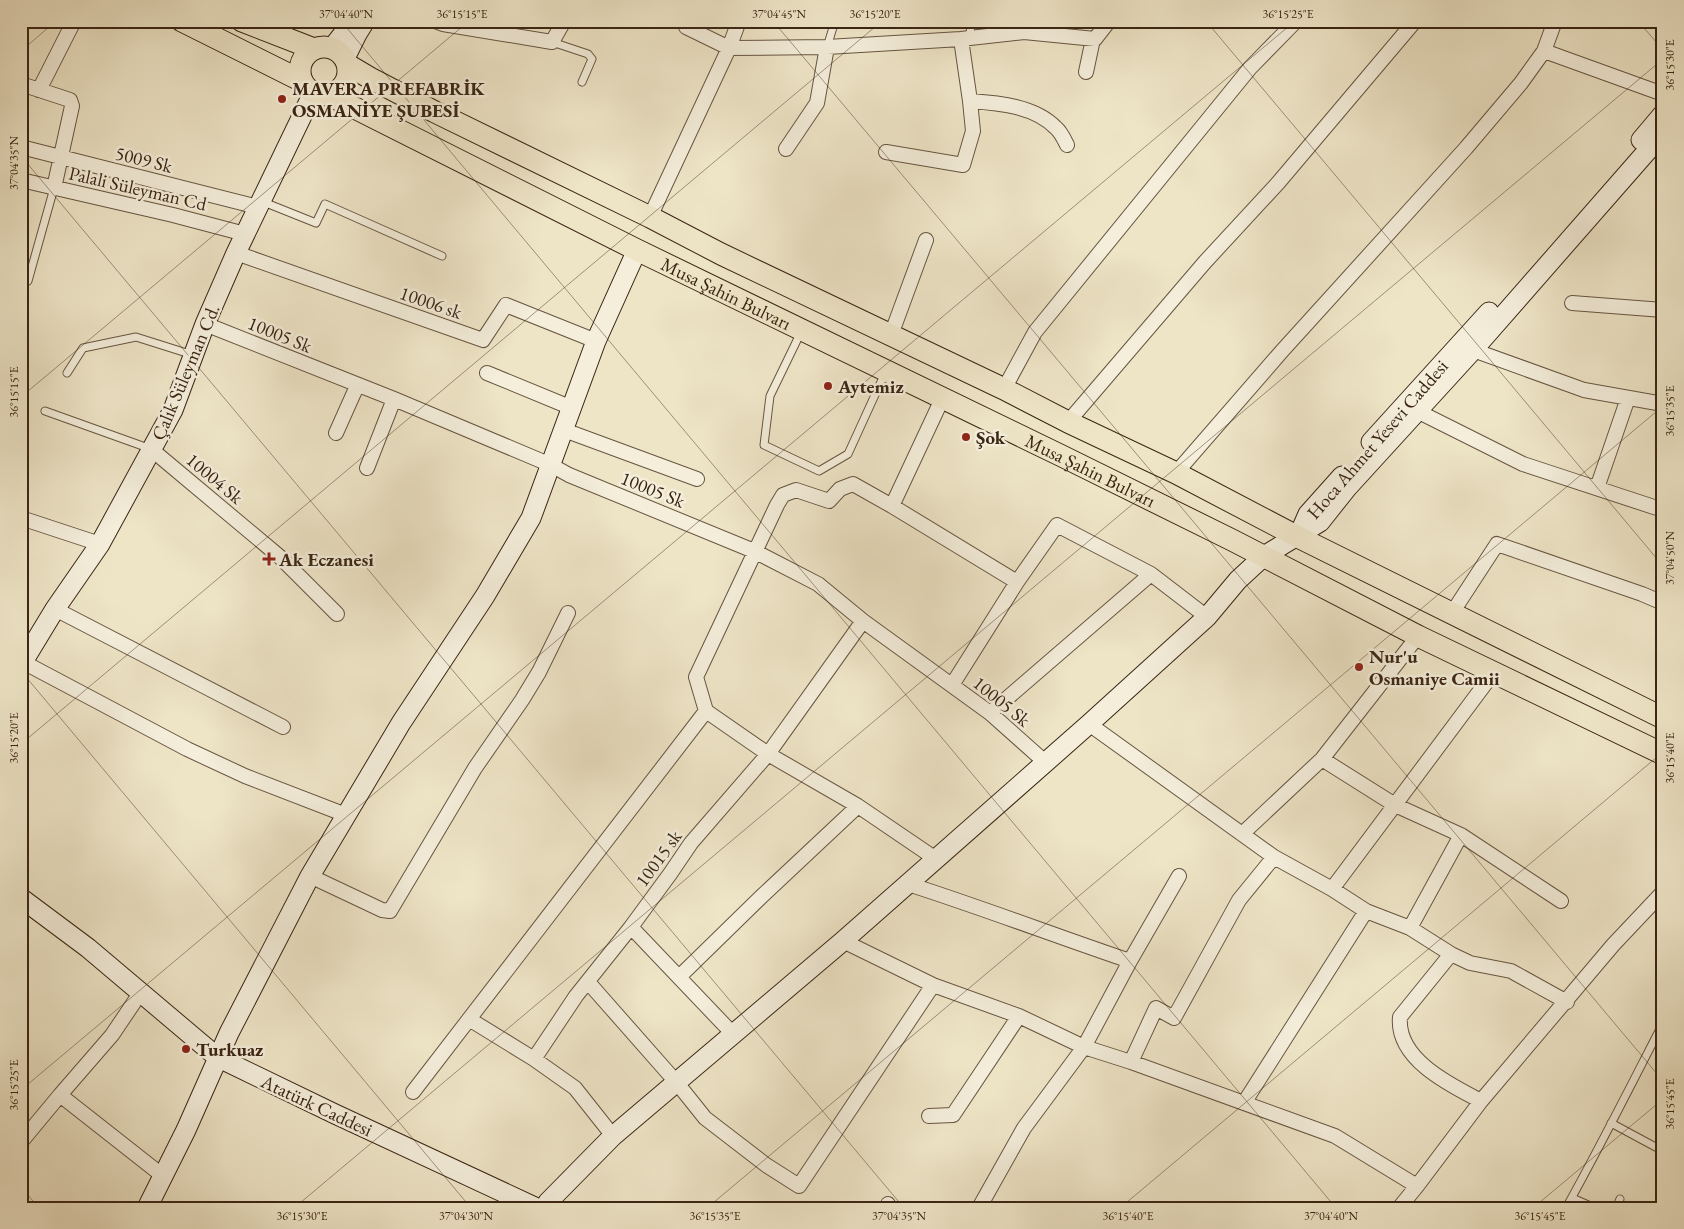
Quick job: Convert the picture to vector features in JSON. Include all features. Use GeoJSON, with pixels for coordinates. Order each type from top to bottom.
{"type":"FeatureCollection","features":[{"type":"Feature","properties":{"kind":"main road","name":"Musa Şahin Bulvarı"},"geometry":{"type":"LineString","coordinates":[[182,21],[314,90],[637,250],[943,397],[1264,556],[1418,636],[1663,754]]}},
{"type":"Feature","properties":{"kind":"main road","name":"Musa Şahin Bulvarı"},"geometry":{"type":"LineString","coordinates":[[242,21],[335,55],[370,78],[435,112],[650,217],[721,254],[1176,473],[1298,537],[1663,718]]}},
{"type":"Feature","properties":{"kind":"main road"},"geometry":{"type":"LineString","coordinates":[[335,55],[349,73],[347,81],[336,92],[314,90],[300,75],[301,63],[304,57],[335,55]]}},
{"type":"Feature","properties":{"kind":"street"},"geometry":{"type":"LineString","coordinates":[[39,90],[74,21]]}},
{"type":"Feature","properties":{"kind":"street"},"geometry":{"type":"LineString","coordinates":[[335,55],[353,21]]}},
{"type":"Feature","properties":{"kind":"street"},"geometry":{"type":"LineString","coordinates":[[335,55],[356,34],[365,21]]}},
{"type":"Feature","properties":{"kind":"street"},"geometry":{"type":"LineString","coordinates":[[435,21],[443,24],[552,42],[564,21]]}},
{"type":"Feature","properties":{"kind":"street"},"geometry":{"type":"LineString","coordinates":[[650,217],[729,48],[739,21]]}},
{"type":"Feature","properties":{"kind":"street"},"geometry":{"type":"LineString","coordinates":[[686,27],[729,48],[827,47],[965,38],[1024,32],[1095,39],[1109,21]]}},
{"type":"Feature","properties":{"kind":"street"},"geometry":{"type":"LineString","coordinates":[[1004,389],[1035,332],[1250,68],[1296,21]]}},
{"type":"Feature","properties":{"kind":"street"},"geometry":{"type":"LineString","coordinates":[[1068,422],[1205,262],[1278,183],[1415,21]]}},
{"type":"Feature","properties":{"kind":"street"},"geometry":{"type":"LineString","coordinates":[[1176,473],[1282,351],[1466,148],[1521,83],[1544,51],[1554,21]]}},
{"type":"Feature","properties":{"kind":"street"},"geometry":{"type":"LineString","coordinates":[[886,152],[963,166],[974,131],[965,38]]}},
{"type":"Feature","properties":{"kind":"street"},"geometry":{"type":"LineString","coordinates":[[1086,72],[1092,39]]}},
{"type":"Feature","properties":{"kind":"street"},"geometry":{"type":"LineString","coordinates":[[786,150],[817,102],[827,47]]}},
{"type":"Feature","properties":{"kind":"street"},"geometry":{"type":"LineString","coordinates":[[1544,51],[1663,94]]}},
{"type":"Feature","properties":{"kind":"street"},"geometry":{"type":"LineString","coordinates":[[21,84],[70,100],[72,106],[54,188]]}},
{"type":"Feature","properties":{"kind":"street","name":"Çalık Süleyman Cd."},"geometry":{"type":"LineString","coordinates":[[22,664],[55,609],[100,544],[173,410],[236,253],[314,90]]}},
{"type":"Feature","properties":{"kind":"street"},"geometry":{"type":"LineString","coordinates":[[970,100],[996,103],[1036,113],[1057,128],[1067,145]]}},
{"type":"Feature","properties":{"kind":"street","name":"Hoca Ahmet Yesevi Caddesi"},"geometry":{"type":"LineString","coordinates":[[1298,537],[1308,514],[1403,405],[1566,229],[1663,114]]}},
{"type":"Feature","properties":{"kind":"street","name":"Hoca Ahmet Yesevi Caddesi"},"geometry":{"type":"LineString","coordinates":[[1298,537],[1320,522],[1347,488],[1473,350],[1663,133]]}},
{"type":"Feature","properties":{"kind":"street","name":"5009 Sk"},"geometry":{"type":"LineString","coordinates":[[21,147],[259,204]]}},
{"type":"Feature","properties":{"kind":"street","name":"Palali Süleyman Cd"},"geometry":{"type":"LineString","coordinates":[[21,180],[173,215],[245,234]]}},
{"type":"Feature","properties":{"kind":"street"},"geometry":{"type":"LineString","coordinates":[[891,335],[926,240]]}},
{"type":"Feature","properties":{"kind":"street"},"geometry":{"type":"LineString","coordinates":[[147,1208],[186,1130],[217,1057],[310,876],[417,698],[490,588],[531,518],[596,341],[637,250]]}},
{"type":"Feature","properties":{"kind":"street","name":"10006 sk"},"geometry":{"type":"LineString","coordinates":[[236,253],[482,340],[506,305],[596,341]]}},
{"type":"Feature","properties":{"kind":"street"},"geometry":{"type":"LineString","coordinates":[[1572,303],[1663,310]]}},
{"type":"Feature","properties":{"kind":"street","name":"10005 Sk"},"geometry":{"type":"LineString","coordinates":[[206,324],[357,386],[394,399],[551,465],[569,476],[754,551],[818,584],[863,621],[990,712],[1045,762]]}},
{"type":"Feature","properties":{"kind":"street"},"geometry":{"type":"LineString","coordinates":[[1473,350],[1584,390],[1663,404]]}},
{"type":"Feature","properties":{"kind":"street"},"geometry":{"type":"LineString","coordinates":[[487,374],[572,408]]}},
{"type":"Feature","properties":{"kind":"street"},"geometry":{"type":"LineString","coordinates":[[336,433],[357,386]]}},
{"type":"Feature","properties":{"kind":"street"},"geometry":{"type":"LineString","coordinates":[[892,506],[943,397]]}},
{"type":"Feature","properties":{"kind":"street"},"geometry":{"type":"LineString","coordinates":[[1597,488],[1628,398]]}},
{"type":"Feature","properties":{"kind":"street"},"geometry":{"type":"LineString","coordinates":[[366,468],[394,399]]}},
{"type":"Feature","properties":{"kind":"street"},"geometry":{"type":"LineString","coordinates":[[1417,411],[1523,464],[1663,510]]}},
{"type":"Feature","properties":{"kind":"street"},"geometry":{"type":"LineString","coordinates":[[564,430],[697,479]]}},
{"type":"Feature","properties":{"kind":"street","name":"10004 Sk"},"geometry":{"type":"LineString","coordinates":[[151,449],[280,557],[337,614]]}},
{"type":"Feature","properties":{"kind":"street"},"geometry":{"type":"LineString","coordinates":[[936,859],[858,806],[768,754],[706,711],[696,676],[754,551],[784,495],[796,490],[829,501],[840,489],[853,484],[1017,582]]}},
{"type":"Feature","properties":{"kind":"street"},"geometry":{"type":"LineString","coordinates":[[21,518],[100,544]]}},
{"type":"Feature","properties":{"kind":"street"},"geometry":{"type":"LineString","coordinates":[[952,685],[1017,582],[1057,525],[1151,574],[1207,617]]}},
{"type":"Feature","properties":{"kind":"street"},"geometry":{"type":"LineString","coordinates":[[545,1208],[548,1202],[613,1136],[844,940],[1089,724],[1207,617],[1238,580],[1264,556],[1298,537]]}},
{"type":"Feature","properties":{"kind":"street"},"geometry":{"type":"LineString","coordinates":[[1452,614],[1497,544],[1642,594],[1663,604]]}},
{"type":"Feature","properties":{"kind":"street"},"geometry":{"type":"LineString","coordinates":[[990,712],[1151,574]]}},
{"type":"Feature","properties":{"kind":"street"},"geometry":{"type":"LineString","coordinates":[[55,609],[283,727]]}},
{"type":"Feature","properties":{"kind":"street"},"geometry":{"type":"LineString","coordinates":[[310,876],[382,910],[390,911],[475,768],[539,672],[568,614]]}},
{"type":"Feature","properties":{"kind":"street","name":"10015 sk"},"geometry":{"type":"LineString","coordinates":[[534,1059],[576,996],[631,927],[691,843],[768,754],[863,621]]}},
{"type":"Feature","properties":{"kind":"street"},"geometry":{"type":"LineString","coordinates":[[1242,834],[1322,759],[1418,636]]}},
{"type":"Feature","properties":{"kind":"street"},"geometry":{"type":"LineString","coordinates":[[22,664],[187,749],[236,772],[346,815]]}},
{"type":"Feature","properties":{"kind":"street"},"geometry":{"type":"LineString","coordinates":[[1332,889],[1494,672]]}},
{"type":"Feature","properties":{"kind":"street"},"geometry":{"type":"LineString","coordinates":[[413,1092],[706,711]]}},
{"type":"Feature","properties":{"kind":"street"},"geometry":{"type":"LineString","coordinates":[[1089,724],[1274,857],[1332,889],[1366,911],[1410,928],[1451,954],[1470,963],[1511,971],[1567,1002]]}},
{"type":"Feature","properties":{"kind":"street"},"geometry":{"type":"LineString","coordinates":[[1322,759],[1395,804],[1461,835],[1561,901]]}},
{"type":"Feature","properties":{"kind":"street"},"geometry":{"type":"LineString","coordinates":[[679,976],[858,806]]}},
{"type":"Feature","properties":{"kind":"street"},"geometry":{"type":"LineString","coordinates":[[1410,928],[1461,835]]}},
{"type":"Feature","properties":{"kind":"street"},"geometry":{"type":"LineString","coordinates":[[1131,1062],[1156,1008],[1174,1018],[1239,900],[1274,857]]}},
{"type":"Feature","properties":{"kind":"street"},"geometry":{"type":"LineString","coordinates":[[979,1208],[1024,1128],[1084,1047],[1130,961],[1179,876]]}},
{"type":"Feature","properties":{"kind":"street"},"geometry":{"type":"LineString","coordinates":[[908,884],[972,904],[1036,929],[1130,961]]}},
{"type":"Feature","properties":{"kind":"street"},"geometry":{"type":"LineString","coordinates":[[1399,1208],[1481,1101],[1567,1002],[1613,945],[1663,892]]}},
{"type":"Feature","properties":{"kind":"street","name":"Atatürk Caddesi"},"geometry":{"type":"LineString","coordinates":[[21,898],[88,948],[217,1057],[537,1208]]}},
{"type":"Feature","properties":{"kind":"street"},"geometry":{"type":"LineString","coordinates":[[1244,1103],[1366,911]]}},
{"type":"Feature","properties":{"kind":"street"},"geometry":{"type":"LineString","coordinates":[[631,927],[733,1034]]}},
{"type":"Feature","properties":{"kind":"street"},"geometry":{"type":"LineString","coordinates":[[844,940],[933,985],[1019,1016],[1084,1047],[1131,1062],[1334,1136],[1417,1186]]}},
{"type":"Feature","properties":{"kind":"street"},"geometry":{"type":"LineString","coordinates":[[1451,954],[1400,1017],[1399,1027],[1412,1055],[1441,1080],[1481,1101]]}},
{"type":"Feature","properties":{"kind":"street"},"geometry":{"type":"LineString","coordinates":[[588,982],[677,1083],[705,1118],[766,1166],[799,1186],[933,985]]}},
{"type":"Feature","properties":{"kind":"street"},"geometry":{"type":"LineString","coordinates":[[21,1142],[112,1035],[141,992]]}},
{"type":"Feature","properties":{"kind":"street"},"geometry":{"type":"LineString","coordinates":[[929,1116],[953,1115],[1019,1016]]}},
{"type":"Feature","properties":{"kind":"street"},"geometry":{"type":"LineString","coordinates":[[469,1019],[534,1059],[575,1088],[613,1136]]}},
{"type":"Feature","properties":{"kind":"street"},"geometry":{"type":"LineString","coordinates":[[60,1095],[163,1176]]}},
{"type":"Feature","properties":{"kind":"lane"},"geometry":{"type":"LineString","coordinates":[[827,47],[835,21]]}},
{"type":"Feature","properties":{"kind":"lane"},"geometry":{"type":"LineString","coordinates":[[965,38],[972,21]]}},
{"type":"Feature","properties":{"kind":"lane"},"geometry":{"type":"LineString","coordinates":[[552,42],[588,54],[592,59],[582,82]]}},
{"type":"Feature","properties":{"kind":"lane"},"geometry":{"type":"LineString","coordinates":[[28,281],[54,188]]}},
{"type":"Feature","properties":{"kind":"lane"},"geometry":{"type":"LineString","coordinates":[[259,204],[316,223],[324,204],[442,256]]}},
{"type":"Feature","properties":{"kind":"lane"},"geometry":{"type":"LineString","coordinates":[[802,329],[770,396],[764,445],[820,471],[848,454],[887,370]]}},
{"type":"Feature","properties":{"kind":"lane"},"geometry":{"type":"LineString","coordinates":[[67,373],[83,348],[136,337],[194,355]]}},
{"type":"Feature","properties":{"kind":"lane","name":"10004 Sk"},"geometry":{"type":"LineString","coordinates":[[45,411],[151,449]]}},
{"type":"Feature","properties":{"kind":"lane"},"geometry":{"type":"LineString","coordinates":[[1566,1208],[1603,1141],[1663,1023]]}},
{"type":"Feature","properties":{"kind":"lane"},"geometry":{"type":"LineString","coordinates":[[1611,1123],[1663,1150]]}},
{"type":"Feature","properties":{"kind":"lane"},"geometry":{"type":"LineString","coordinates":[[1572,1198],[1595,1208]]}},
{"type":"Feature","properties":{"kind":"lane"},"geometry":{"type":"LineString","coordinates":[[1616,1208],[1620,1198]]}},
{"type":"Feature","properties":{"kind":"place","name":"MAVERA PREFABRİK OSMANİYE ŞUBESİ"},"geometry":{"type":"Point","coordinates":[282,99]}},
{"type":"Feature","properties":{"kind":"place","name":"Aytemiz"},"geometry":{"type":"Point","coordinates":[828,386]}},
{"type":"Feature","properties":{"kind":"place","name":"Şok"},"geometry":{"type":"Point","coordinates":[966,437]}},
{"type":"Feature","properties":{"kind":"place","name":"Ak Eczanesi"},"geometry":{"type":"Point","coordinates":[269,559]}},
{"type":"Feature","properties":{"kind":"place","name":"Nur'u Osmaniye Camii"},"geometry":{"type":"Point","coordinates":[1359,667]}},
{"type":"Feature","properties":{"kind":"place","name":"Turkuaz"},"geometry":{"type":"Point","coordinates":[186,1049]}}]}
